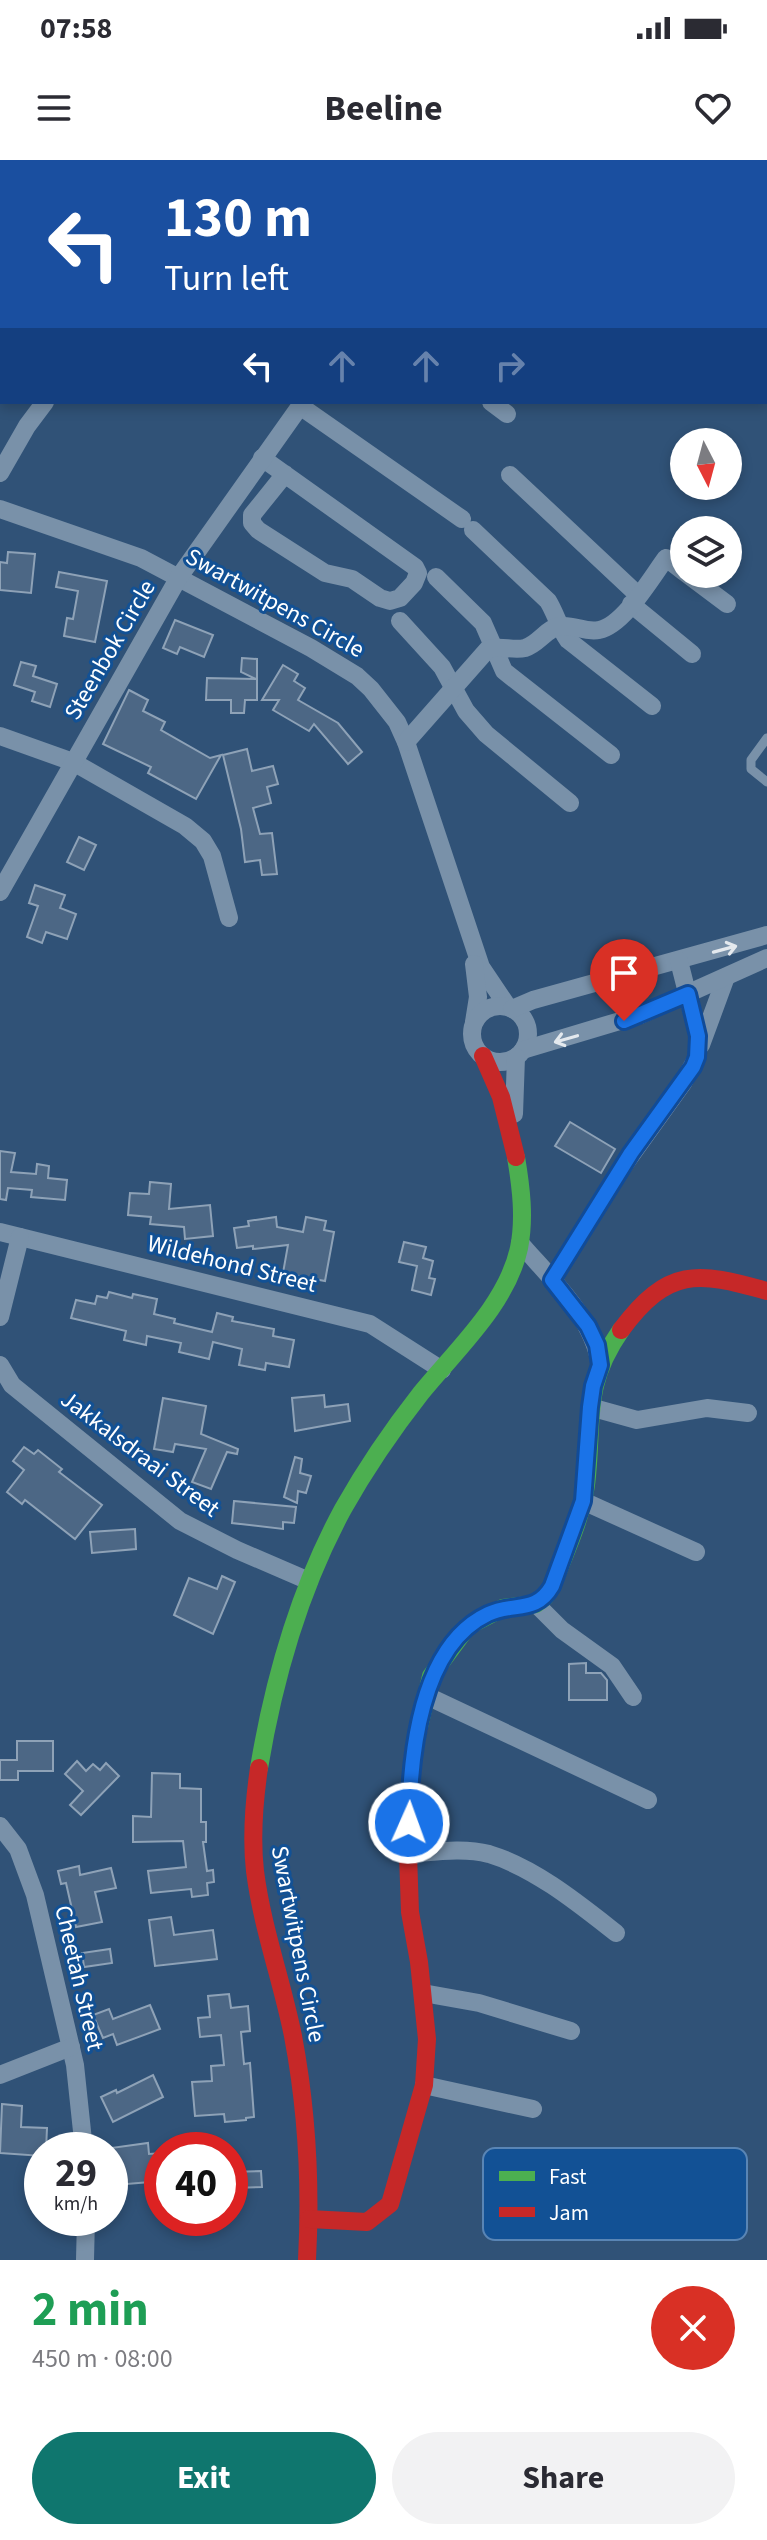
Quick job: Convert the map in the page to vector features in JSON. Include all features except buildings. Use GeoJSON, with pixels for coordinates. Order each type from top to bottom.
{"type":"FeatureCollection","features":[{"type":"Feature","properties":{"kind":"street"},"geometry":{"type":"LineString","coordinates":[[0,473],[44,404]]}},
{"type":"Feature","properties":{"kind":"street"},"geometry":{"type":"LineString","coordinates":[[302,404],[468,524],[548,601],[558,627],[568,640],[652,706]]}},
{"type":"Feature","properties":{"kind":"street","name":"Steenbok Circle"},"geometry":{"type":"LineString","coordinates":[[0,892],[179,577],[302,404]]}},
{"type":"Feature","properties":{"kind":"street"},"geometry":{"type":"LineString","coordinates":[[494,404],[507,414]]}},
{"type":"Feature","properties":{"kind":"street"},"geometry":{"type":"LineString","coordinates":[[262,458],[285,474],[415,567],[418,573],[414,583],[400,598],[390,601],[380,598],[352,579],[325,573],[258,530],[252,523],[252,515],[285,474]]}},
{"type":"Feature","properties":{"kind":"street"},"geometry":{"type":"LineString","coordinates":[[510,475],[692,654]]}},
{"type":"Feature","properties":{"kind":"street","name":"Swartwitpens Circle"},"geometry":{"type":"LineString","coordinates":[[0,509],[111,546],[179,577],[357,676],[384,703],[406,742],[481,967],[510,1008]]}},
{"type":"Feature","properties":{"kind":"street"},"geometry":{"type":"LineString","coordinates":[[406,742],[488,649],[525,648],[558,627],[599,630],[617,621],[666,558],[670,561]]}},
{"type":"Feature","properties":{"kind":"street"},"geometry":{"type":"LineString","coordinates":[[436,577],[483,623],[504,671],[611,755]]}},
{"type":"Feature","properties":{"kind":"street"},"geometry":{"type":"LineString","coordinates":[[706,588],[727,604]]}},
{"type":"Feature","properties":{"kind":"street"},"geometry":{"type":"LineString","coordinates":[[400,621],[442,667],[466,711],[486,734],[570,803]]}},
{"type":"Feature","properties":{"kind":"street"},"geometry":{"type":"LineString","coordinates":[[0,736],[73,762],[185,826],[203,841],[212,856],[229,918]]}},
{"type":"Feature","properties":{"kind":"street","name":"Swartwitpens Circle"},"geometry":{"type":"LineString","coordinates":[[466,926],[478,989],[473,1024]]}},
{"type":"Feature","properties":{"kind":"street"},"geometry":{"type":"LineString","coordinates":[[767,935],[510,1008],[492,1007],[473,1024],[473,1042],[483,1056],[499,1062],[608,1026],[767,958]]}},
{"type":"Feature","properties":{"kind":"street"},"geometry":{"type":"LineString","coordinates":[[679,961],[698,1036],[697,1057]]}},
{"type":"Feature","properties":{"kind":"street"},"geometry":{"type":"LineString","coordinates":[[552,1280],[646,1131],[683,1083],[697,1057],[726,977]]}},
{"type":"Feature","properties":{"kind":"street"},"geometry":{"type":"LineString","coordinates":[[510,1008],[526,1024],[528,1037],[520,1054]]}},
{"type":"Feature","properties":{"kind":"street","name":"Swartwitpens Circle"},"geometry":{"type":"LineString","coordinates":[[512,1133],[520,1054]]}},
{"type":"Feature","properties":{"kind":"street","name":"Swartwitpens Circle"},"geometry":{"type":"LineString","coordinates":[[307,2260],[306,2137],[299,2073],[253,1856],[256,1780],[268,1716],[289,1636],[309,1581],[344,1507],[372,1461],[499,1295],[520,1243],[520,1198],[512,1133],[500,1090],[483,1056]]}},
{"type":"Feature","properties":{"kind":"street","name":"Wildehond Street"},"geometry":{"type":"LineString","coordinates":[[0,1232],[370,1324],[442,1370]]}},
{"type":"Feature","properties":{"kind":"street"},"geometry":{"type":"LineString","coordinates":[[0,1317],[20,1237]]}},
{"type":"Feature","properties":{"kind":"street"},"geometry":{"type":"LineString","coordinates":[[520,1243],[588,1326],[597,1345],[600,1365]]}},
{"type":"Feature","properties":{"kind":"street"},"geometry":{"type":"LineString","coordinates":[[309,2219],[367,2222],[390,2204],[424,2085],[427,2039],[410,1912],[409,1791],[413,1754],[431,1676],[468,1626],[503,1608],[536,1604],[552,1586],[583,1501],[593,1386],[613,1340],[633,1314],[668,1281],[685,1277],[732,1281],[767,1291]]}},
{"type":"Feature","properties":{"kind":"street","name":"Jakkalsdraai Street"},"geometry":{"type":"LineString","coordinates":[[0,1365],[12,1385],[180,1521],[309,1581]]}},
{"type":"Feature","properties":{"kind":"street"},"geometry":{"type":"LineString","coordinates":[[590,1407],[637,1420],[707,1408],[748,1413]]}},
{"type":"Feature","properties":{"kind":"street"},"geometry":{"type":"LineString","coordinates":[[583,1501],[696,1552]]}},
{"type":"Feature","properties":{"kind":"street"},"geometry":{"type":"LineString","coordinates":[[536,1604],[562,1630],[612,1666],[633,1697]]}},
{"type":"Feature","properties":{"kind":"street"},"geometry":{"type":"LineString","coordinates":[[427,1696],[648,1800]]}},
{"type":"Feature","properties":{"kind":"street","name":"Cheetah Street"},"geometry":{"type":"LineString","coordinates":[[0,1826],[18,1849],[28,1872],[71,2047],[81,2101],[83,2132]]}},
{"type":"Feature","properties":{"kind":"street"},"geometry":{"type":"LineString","coordinates":[[408,1854],[452,1851],[488,1854],[546,1883],[616,1933]]}},
{"type":"Feature","properties":{"kind":"street"},"geometry":{"type":"LineString","coordinates":[[423,1993],[479,2003],[571,2031]]}},
{"type":"Feature","properties":{"kind":"street"},"geometry":{"type":"LineString","coordinates":[[0,2075],[71,2047]]}},
{"type":"Feature","properties":{"kind":"street"},"geometry":{"type":"LineString","coordinates":[[424,2085],[533,2109]]}},
{"type":"Feature","properties":{"kind":"street"},"geometry":{"type":"LineString","coordinates":[[85,2260],[86,2236]]}},
{"type":"Feature","properties":{"kind":"lane"},"geometry":{"type":"LineString","coordinates":[[767,738],[751,760],[751,769],[767,782]]}},
{"type":"Feature","properties":{"kind":"traffic: fast"},"geometry":{"type":"LineString","coordinates":[[259,1768],[272,1701],[290,1635],[327,1540],[380,1450],[421,1393],[479,1325],[513,1269],[522,1225],[516,1157]]}},
{"type":"Feature","properties":{"kind":"traffic: fast"},"geometry":{"type":"LineString","coordinates":[[419,1727],[431,1676],[468,1626],[503,1608],[536,1604],[552,1586],[584,1498],[594,1388],[608,1350],[621,1330]]}},
{"type":"Feature","properties":{"kind":"traffic: jam"},"geometry":{"type":"LineString","coordinates":[[483,1056],[501,1097],[516,1157]]}},
{"type":"Feature","properties":{"kind":"traffic: jam"},"geometry":{"type":"LineString","coordinates":[[621,1330],[654,1295],[685,1279],[721,1280],[767,1291]]}},
{"type":"Feature","properties":{"kind":"traffic: jam"},"geometry":{"type":"LineString","coordinates":[[309,2219],[367,2222],[390,2204],[424,2085],[427,2039],[410,1912],[408,1854],[413,1754],[419,1727]]}},
{"type":"Feature","properties":{"kind":"traffic: jam"},"geometry":{"type":"LineString","coordinates":[[259,1768],[254,1819],[255,1871],[262,1913],[293,2036],[302,2092],[308,2176],[307,2260]]}},
{"type":"Feature","properties":{"kind":"route"},"geometry":{"type":"LineString","coordinates":[[409,1823],[413,1754],[431,1676],[468,1626],[503,1608],[536,1604],[545,1597],[552,1586],[583,1501],[590,1407],[600,1365],[597,1345],[588,1326],[552,1280],[631,1153],[683,1083],[693,1067],[698,1048],[688,994],[624,1021]]}}]}
